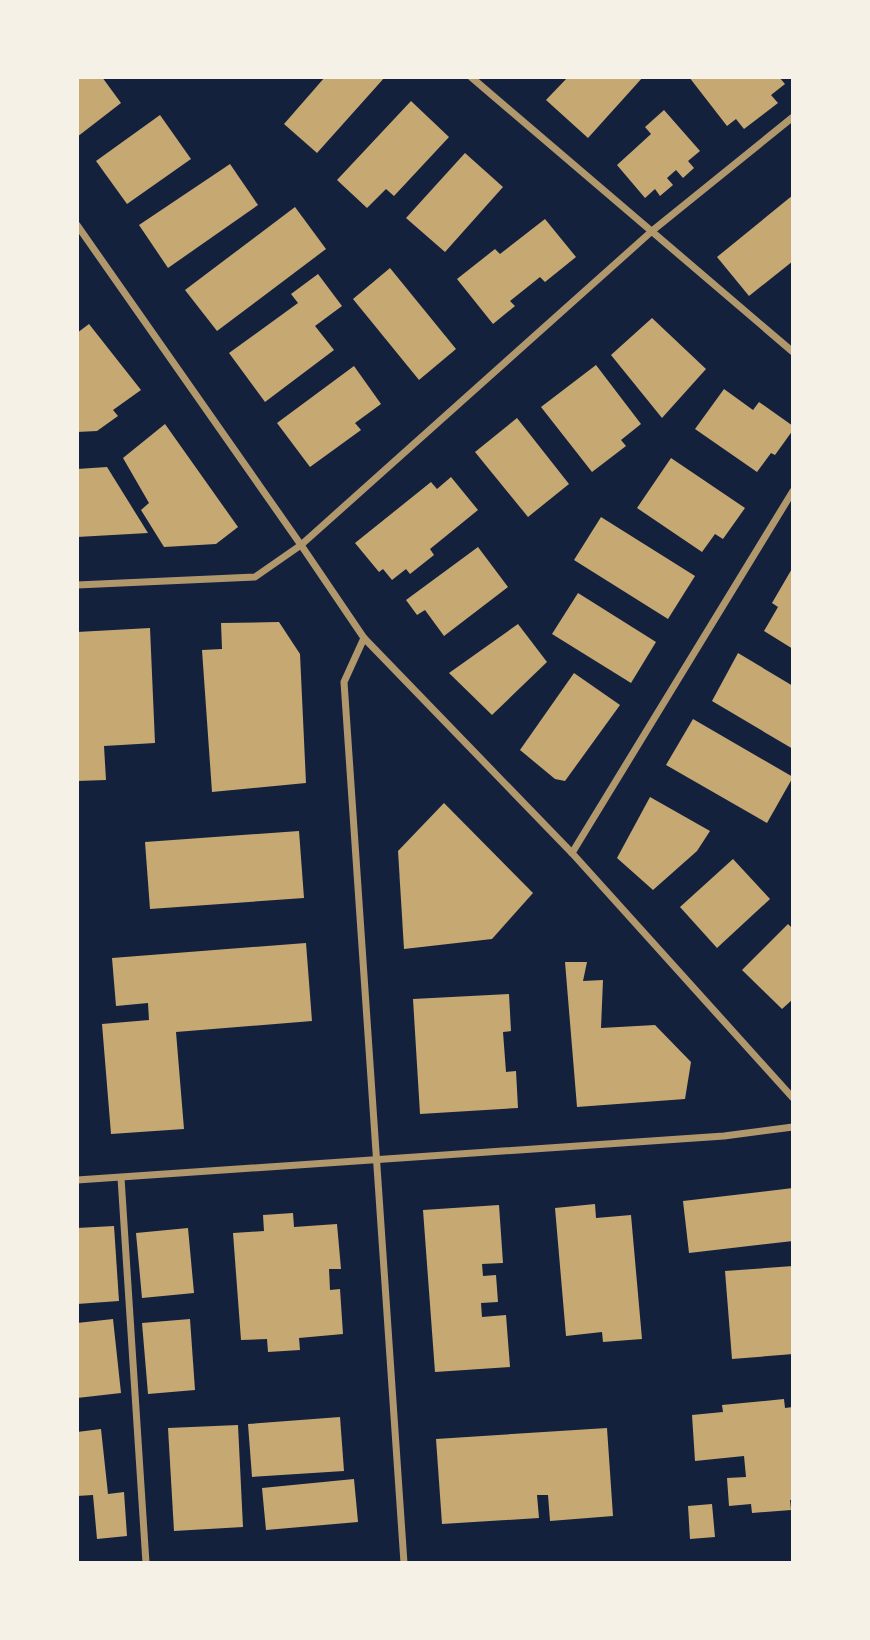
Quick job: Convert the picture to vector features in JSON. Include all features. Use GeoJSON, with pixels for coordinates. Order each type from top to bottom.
{"type":"FeatureCollection","features":[{"type":"Feature","properties":{"kind":"street"},"geometry":{"type":"LineString","coordinates":[[471,77],[793,352]]}},
{"type":"Feature","properties":{"kind":"street"},"geometry":{"type":"LineString","coordinates":[[77,585],[255,577],[301,545],[652,231],[793,117]]}},
{"type":"Feature","properties":{"kind":"street"},"geometry":{"type":"LineString","coordinates":[[77,225],[364,638],[572,853],[793,1098]]}},
{"type":"Feature","properties":{"kind":"street"},"geometry":{"type":"LineString","coordinates":[[572,853],[793,491]]}},
{"type":"Feature","properties":{"kind":"street"},"geometry":{"type":"LineString","coordinates":[[364,638],[344,682],[404,1563]]}},
{"type":"Feature","properties":{"kind":"street"},"geometry":{"type":"LineString","coordinates":[[77,1180],[724,1136],[793,1127]]}},
{"type":"Feature","properties":{"kind":"street"},"geometry":{"type":"LineString","coordinates":[[121,1178],[146,1563]]}},
{"type":"Feature","properties":{"kind":"building"},"geometry":{"type":"Polygon","coordinates":[[[77,77],[102,77],[121,103],[77,137],[77,77]]]}},
{"type":"Feature","properties":{"kind":"building"},"geometry":{"type":"Polygon","coordinates":[[[325,77],[385,77],[317,153],[284,124],[325,77]]]}},
{"type":"Feature","properties":{"kind":"building"},"geometry":{"type":"Polygon","coordinates":[[[568,77],[643,77],[588,138],[546,100],[568,77]]]}},
{"type":"Feature","properties":{"kind":"building"},"geometry":{"type":"Polygon","coordinates":[[[689,77],[779,77],[785,84],[771,95],[778,103],[744,129],[736,119],[727,126],[689,77]]]}},
{"type":"Feature","properties":{"kind":"building"},"geometry":{"type":"Polygon","coordinates":[[[411,101],[449,137],[394,196],[386,189],[367,208],[337,180],[411,101]]]}},
{"type":"Feature","properties":{"kind":"building"},"geometry":{"type":"Polygon","coordinates":[[[664,110],[700,151],[688,161],[694,168],[683,178],[676,170],[667,178],[673,185],[660,196],[655,189],[645,198],[617,165],[651,134],[645,127],[664,110]]]}},
{"type":"Feature","properties":{"kind":"building"},"geometry":{"type":"Polygon","coordinates":[[[160,115],[191,159],[127,204],[96,161],[160,115]]]}},
{"type":"Feature","properties":{"kind":"building"},"geometry":{"type":"Polygon","coordinates":[[[465,153],[503,187],[445,252],[406,218],[465,153]]]}},
{"type":"Feature","properties":{"kind":"building"},"geometry":{"type":"Polygon","coordinates":[[[230,164],[258,205],[168,268],[139,225],[230,164]]]}},
{"type":"Feature","properties":{"kind":"building"},"geometry":{"type":"Polygon","coordinates":[[[793,195],[793,261],[749,296],[717,257],[793,195]]]}},
{"type":"Feature","properties":{"kind":"building"},"geometry":{"type":"Polygon","coordinates":[[[295,207],[326,249],[217,331],[185,290],[295,207]]]}},
{"type":"Feature","properties":{"kind":"building"},"geometry":{"type":"Polygon","coordinates":[[[545,219],[576,257],[545,282],[540,277],[510,301],[515,306],[493,324],[457,279],[495,249],[500,254],[545,219]]]}},
{"type":"Feature","properties":{"kind":"building"},"geometry":{"type":"Polygon","coordinates":[[[390,268],[456,349],[419,380],[353,299],[390,268]]]}},
{"type":"Feature","properties":{"kind":"building"},"geometry":{"type":"Polygon","coordinates":[[[318,274],[342,306],[315,326],[334,350],[265,402],[229,353],[298,303],[291,294],[318,274]]]}},
{"type":"Feature","properties":{"kind":"building"},"geometry":{"type":"Polygon","coordinates":[[[652,318],[706,369],[662,418],[611,355],[652,318]]]}},
{"type":"Feature","properties":{"kind":"building"},"geometry":{"type":"Polygon","coordinates":[[[89,324],[141,390],[113,410],[118,416],[97,431],[77,432],[77,333],[89,324]]]}},
{"type":"Feature","properties":{"kind":"building"},"geometry":{"type":"Polygon","coordinates":[[[596,365],[641,424],[621,440],[626,446],[592,472],[541,407],[596,365]]]}},
{"type":"Feature","properties":{"kind":"building"},"geometry":{"type":"Polygon","coordinates":[[[354,366],[381,404],[355,423],[361,430],[310,467],[277,423],[354,366]]]}},
{"type":"Feature","properties":{"kind":"building"},"geometry":{"type":"Polygon","coordinates":[[[724,389],[753,410],[759,402],[793,426],[793,430],[775,455],[771,453],[757,472],[695,429],[724,389]]]}},
{"type":"Feature","properties":{"kind":"building"},"geometry":{"type":"Polygon","coordinates":[[[517,418],[569,484],[528,517],[475,452],[517,418]]]}},
{"type":"Feature","properties":{"kind":"building"},"geometry":{"type":"Polygon","coordinates":[[[165,424],[238,527],[216,544],[164,547],[141,510],[149,503],[123,458],[165,424]]]}},
{"type":"Feature","properties":{"kind":"building"},"geometry":{"type":"Polygon","coordinates":[[[671,458],[745,508],[723,539],[715,534],[702,552],[637,508],[671,458]]]}},
{"type":"Feature","properties":{"kind":"building"},"geometry":{"type":"Polygon","coordinates":[[[107,467],[148,533],[77,537],[77,469],[107,467]]]}},
{"type":"Feature","properties":{"kind":"building"},"geometry":{"type":"Polygon","coordinates":[[[451,477],[478,510],[430,549],[434,555],[410,574],[406,569],[392,580],[383,569],[379,572],[355,543],[431,482],[437,489],[451,477]]]}},
{"type":"Feature","properties":{"kind":"building"},"geometry":{"type":"Polygon","coordinates":[[[601,517],[695,576],[668,619],[574,560],[601,517]]]}},
{"type":"Feature","properties":{"kind":"building"},"geometry":{"type":"Polygon","coordinates":[[[478,547],[508,587],[444,636],[425,610],[417,615],[406,600],[478,547]]]}},
{"type":"Feature","properties":{"kind":"building"},"geometry":{"type":"Polygon","coordinates":[[[793,567],[793,649],[764,631],[778,607],[772,603],[793,567]]]}},
{"type":"Feature","properties":{"kind":"building"},"geometry":{"type":"Polygon","coordinates":[[[578,593],[656,642],[631,683],[552,634],[578,593]]]}},
{"type":"Feature","properties":{"kind":"building"},"geometry":{"type":"Polygon","coordinates":[[[279,622],[300,654],[306,783],[212,792],[202,650],[222,649],[221,623],[279,622]]]}},
{"type":"Feature","properties":{"kind":"building"},"geometry":{"type":"Polygon","coordinates":[[[518,624],[547,662],[492,715],[449,673],[518,624]]]}},
{"type":"Feature","properties":{"kind":"building"},"geometry":{"type":"Polygon","coordinates":[[[150,628],[155,743],[104,746],[106,780],[77,781],[77,632],[150,628]]]}},
{"type":"Feature","properties":{"kind":"building"},"geometry":{"type":"Polygon","coordinates":[[[738,653],[793,686],[793,749],[712,701],[738,653]]]}},
{"type":"Feature","properties":{"kind":"building"},"geometry":{"type":"Polygon","coordinates":[[[574,673],[620,705],[565,781],[555,779],[520,750],[574,673]]]}},
{"type":"Feature","properties":{"kind":"building"},"geometry":{"type":"Polygon","coordinates":[[[693,719],[793,777],[767,823],[666,765],[693,719]]]}},
{"type":"Feature","properties":{"kind":"building"},"geometry":{"type":"Polygon","coordinates":[[[650,797],[710,831],[697,851],[653,890],[617,858],[650,797]]]}},
{"type":"Feature","properties":{"kind":"building"},"geometry":{"type":"Polygon","coordinates":[[[444,803],[533,893],[492,939],[404,949],[398,851],[444,803]]]}},
{"type":"Feature","properties":{"kind":"building"},"geometry":{"type":"Polygon","coordinates":[[[299,831],[304,898],[150,909],[145,842],[299,831]]]}},
{"type":"Feature","properties":{"kind":"building"},"geometry":{"type":"Polygon","coordinates":[[[733,859],[770,899],[717,948],[680,907],[733,859]]]}},
{"type":"Feature","properties":{"kind":"building"},"geometry":{"type":"Polygon","coordinates":[[[788,924],[793,929],[793,999],[782,1009],[742,970],[788,924]]]}},
{"type":"Feature","properties":{"kind":"building"},"geometry":{"type":"Polygon","coordinates":[[[306,943],[312,1021],[176,1032],[184,1129],[111,1134],[102,1024],[149,1020],[148,1003],[116,1006],[112,958],[306,943]]]}},
{"type":"Feature","properties":{"kind":"building"},"geometry":{"type":"Polygon","coordinates":[[[565,962],[587,962],[583,981],[603,980],[601,1028],[655,1025],[691,1062],[685,1099],[577,1107],[565,962]]]}},
{"type":"Feature","properties":{"kind":"building"},"geometry":{"type":"Polygon","coordinates":[[[509,994],[511,1031],[503,1032],[506,1072],[516,1071],[518,1108],[420,1114],[413,999],[509,994]]]}},
{"type":"Feature","properties":{"kind":"building"},"geometry":{"type":"Polygon","coordinates":[[[793,1188],[793,1241],[689,1253],[683,1201],[793,1188]]]}},
{"type":"Feature","properties":{"kind":"building"},"geometry":{"type":"Polygon","coordinates":[[[595,1204],[596,1218],[631,1215],[642,1339],[603,1342],[602,1332],[566,1336],[555,1208],[595,1204]]]}},
{"type":"Feature","properties":{"kind":"building"},"geometry":{"type":"Polygon","coordinates":[[[499,1205],[503,1263],[482,1264],[483,1276],[496,1275],[498,1302],[481,1303],[482,1317],[506,1315],[510,1367],[435,1372],[423,1210],[499,1205]]]}},
{"type":"Feature","properties":{"kind":"building"},"geometry":{"type":"Polygon","coordinates":[[[293,1213],[294,1227],[337,1224],[341,1269],[329,1269],[330,1290],[340,1289],[343,1334],[299,1338],[300,1350],[268,1352],[267,1339],[241,1340],[233,1233],[264,1231],[263,1215],[293,1213]]]}},
{"type":"Feature","properties":{"kind":"building"},"geometry":{"type":"Polygon","coordinates":[[[114,1226],[119,1301],[77,1304],[77,1228],[114,1226]]]}},
{"type":"Feature","properties":{"kind":"building"},"geometry":{"type":"Polygon","coordinates":[[[188,1228],[194,1293],[142,1298],[136,1233],[188,1228]]]}},
{"type":"Feature","properties":{"kind":"building"},"geometry":{"type":"Polygon","coordinates":[[[793,1266],[793,1354],[732,1359],[725,1271],[793,1266]]]}},
{"type":"Feature","properties":{"kind":"building"},"geometry":{"type":"Polygon","coordinates":[[[113,1319],[121,1393],[77,1398],[77,1323],[113,1319]]]}},
{"type":"Feature","properties":{"kind":"building"},"geometry":{"type":"Polygon","coordinates":[[[190,1319],[195,1390],[148,1394],[142,1323],[190,1319]]]}},
{"type":"Feature","properties":{"kind":"building"},"geometry":{"type":"Polygon","coordinates":[[[784,1399],[785,1408],[793,1407],[791,1510],[752,1513],[751,1504],[729,1506],[727,1478],[746,1477],[744,1456],[695,1461],[692,1415],[723,1412],[722,1405],[784,1399]]]}},
{"type":"Feature","properties":{"kind":"building"},"geometry":{"type":"Polygon","coordinates":[[[340,1417],[344,1471],[252,1477],[248,1424],[340,1417]]]}},
{"type":"Feature","properties":{"kind":"building"},"geometry":{"type":"Polygon","coordinates":[[[238,1425],[243,1527],[174,1531],[168,1428],[238,1425]]]}},
{"type":"Feature","properties":{"kind":"building"},"geometry":{"type":"Polygon","coordinates":[[[607,1428],[613,1516],[550,1521],[548,1495],[537,1495],[539,1518],[442,1524],[436,1439],[607,1428]]]}},
{"type":"Feature","properties":{"kind":"building"},"geometry":{"type":"Polygon","coordinates":[[[101,1429],[108,1494],[124,1492],[127,1536],[97,1539],[93,1495],[77,1496],[77,1432],[101,1429]]]}},
{"type":"Feature","properties":{"kind":"building"},"geometry":{"type":"Polygon","coordinates":[[[354,1479],[358,1522],[266,1530],[262,1488],[354,1479]]]}},
{"type":"Feature","properties":{"kind":"building"},"geometry":{"type":"Polygon","coordinates":[[[712,1504],[715,1537],[690,1539],[688,1506],[712,1504]]]}}]}
